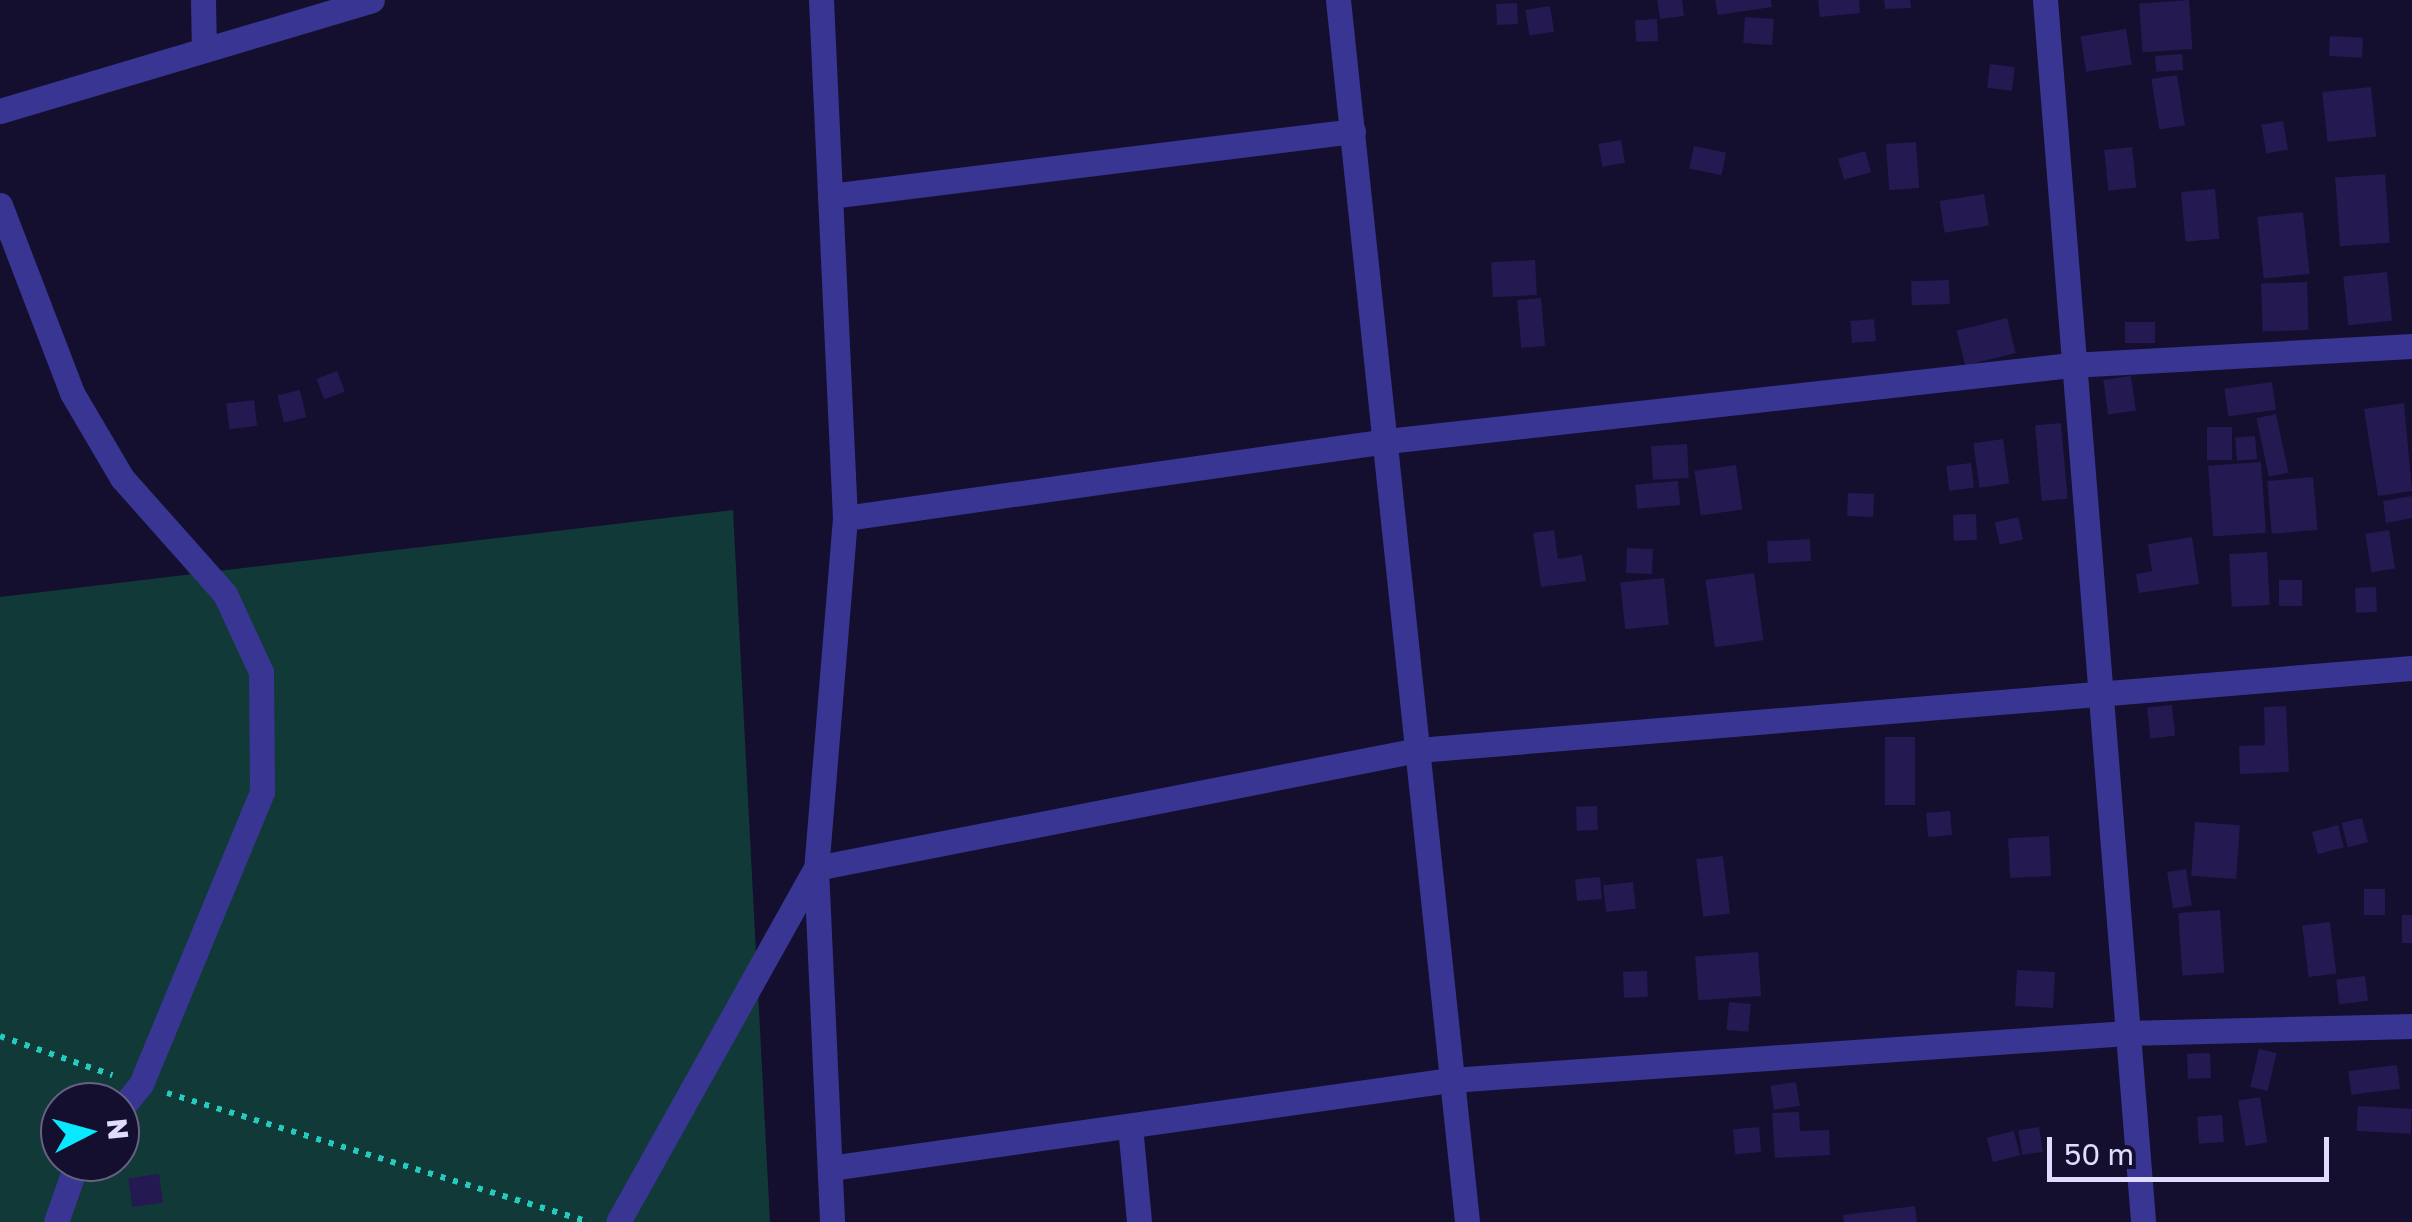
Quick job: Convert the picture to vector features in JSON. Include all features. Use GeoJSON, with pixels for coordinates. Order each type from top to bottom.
{"type":"FeatureCollection","features":[{"type":"Feature","properties":{"kind":"street"},"geometry":{"type":"LineString","coordinates":[[203,0],[204,50]]}},
{"type":"Feature","properties":{"kind":"street"},"geometry":{"type":"LineString","coordinates":[[0,111],[372,0]]}},
{"type":"Feature","properties":{"kind":"street"},"geometry":{"type":"LineString","coordinates":[[822,0],[846,518],[816,868],[832,1222]]}},
{"type":"Feature","properties":{"kind":"street"},"geometry":{"type":"LineString","coordinates":[[1338,0],[1467,1222]]}},
{"type":"Feature","properties":{"kind":"street"},"geometry":{"type":"LineString","coordinates":[[2045,0],[2143,1222]]}},
{"type":"Feature","properties":{"kind":"street"},"geometry":{"type":"LineString","coordinates":[[830,196],[1353,132]]}},
{"type":"Feature","properties":{"kind":"street"},"geometry":{"type":"LineString","coordinates":[[0,204],[72,394],[122,478],[225,594],[261,672],[262,792],[141,1084]]}},
{"type":"Feature","properties":{"kind":"street"},"geometry":{"type":"LineString","coordinates":[[846,518],[1387,441],[2072,365],[2412,346]]}},
{"type":"Feature","properties":{"kind":"street"},"geometry":{"type":"LineString","coordinates":[[618,1222],[816,868],[1418,750],[2412,668]]}},
{"type":"Feature","properties":{"kind":"street"},"geometry":{"type":"LineString","coordinates":[[830,1168],[1451,1080],[2127,1033],[2412,1026]]}},
{"type":"Feature","properties":{"kind":"street"},"geometry":{"type":"LineString","coordinates":[[1130,1126],[1138,1222]]}},
{"type":"Feature","properties":{"kind":"street"},"geometry":{"type":"LineString","coordinates":[[56,1222],[71,1182]]}},
{"type":"Feature","properties":{"kind":"path"},"geometry":{"type":"LineString","coordinates":[[0,1036],[141,1084],[591,1222]]}},
{"type":"Feature","properties":{"kind":"green space"},"geometry":{"type":"Polygon","coordinates":[[[733,510],[770,1222],[0,1222],[0,597],[733,510]]]}},
{"type":"Feature","properties":{"kind":"building"},"geometry":{"type":"Polygon","coordinates":[[[1657,0],[1682,0],[1684,16],[1660,19],[1657,0]]]}},
{"type":"Feature","properties":{"kind":"building"},"geometry":{"type":"Polygon","coordinates":[[[1715,0],[1771,0],[1772,7],[1718,15],[1715,0]]]}},
{"type":"Feature","properties":{"kind":"building"},"geometry":{"type":"Polygon","coordinates":[[[1818,0],[1859,0],[1860,13],[1820,17],[1818,0]]]}},
{"type":"Feature","properties":{"kind":"building"},"geometry":{"type":"Polygon","coordinates":[[[1884,0],[1910,0],[1911,8],[1885,9],[1884,0]]]}},
{"type":"Feature","properties":{"kind":"building"},"geometry":{"type":"Polygon","coordinates":[[[2189,0],[2192,49],[2143,52],[2139,3],[2189,0]]]}},
{"type":"Feature","properties":{"kind":"building"},"geometry":{"type":"Polygon","coordinates":[[[1517,3],[1518,24],[1497,25],[1496,4],[1517,3]]]}},
{"type":"Feature","properties":{"kind":"building"},"geometry":{"type":"Polygon","coordinates":[[[1550,6],[1554,32],[1529,36],[1525,10],[1550,6]]]}},
{"type":"Feature","properties":{"kind":"building"},"geometry":{"type":"Polygon","coordinates":[[[1745,17],[1774,19],[1772,45],[1743,43],[1745,17]]]}},
{"type":"Feature","properties":{"kind":"building"},"geometry":{"type":"Polygon","coordinates":[[[1657,19],[1658,41],[1636,42],[1635,20],[1657,19]]]}},
{"type":"Feature","properties":{"kind":"building"},"geometry":{"type":"Polygon","coordinates":[[[2126,29],[2132,65],[2086,72],[2081,36],[2126,29]]]}},
{"type":"Feature","properties":{"kind":"building"},"geometry":{"type":"Polygon","coordinates":[[[2330,36],[2363,38],[2362,58],[2329,56],[2330,36]]]}},
{"type":"Feature","properties":{"kind":"building"},"geometry":{"type":"Polygon","coordinates":[[[2182,54],[2183,70],[2156,72],[2155,56],[2182,54]]]}},
{"type":"Feature","properties":{"kind":"building"},"geometry":{"type":"Polygon","coordinates":[[[1990,64],[2015,67],[2012,91],[1987,88],[1990,64]]]}},
{"type":"Feature","properties":{"kind":"building"},"geometry":{"type":"Polygon","coordinates":[[[2177,75],[2185,125],[2159,129],[2151,79],[2177,75]]]}},
{"type":"Feature","properties":{"kind":"building"},"geometry":{"type":"Polygon","coordinates":[[[2371,87],[2376,137],[2327,142],[2322,92],[2371,87]]]}},
{"type":"Feature","properties":{"kind":"building"},"geometry":{"type":"Polygon","coordinates":[[[2283,121],[2288,150],[2266,153],[2261,125],[2283,121]]]}},
{"type":"Feature","properties":{"kind":"building"},"geometry":{"type":"Polygon","coordinates":[[[1621,140],[1625,163],[1602,167],[1598,144],[1621,140]]]}},
{"type":"Feature","properties":{"kind":"building"},"geometry":{"type":"Polygon","coordinates":[[[1916,142],[1919,188],[1889,190],[1886,144],[1916,142]]]}},
{"type":"Feature","properties":{"kind":"building"},"geometry":{"type":"Polygon","coordinates":[[[1694,146],[1726,153],[1721,175],[1689,168],[1694,146]]]}},
{"type":"Feature","properties":{"kind":"building"},"geometry":{"type":"Polygon","coordinates":[[[2132,147],[2136,188],[2108,191],[2104,150],[2132,147]]]}},
{"type":"Feature","properties":{"kind":"building"},"geometry":{"type":"Polygon","coordinates":[[[1865,151],[1871,172],[1844,180],[1838,159],[1865,151]]]}},
{"type":"Feature","properties":{"kind":"building"},"geometry":{"type":"Polygon","coordinates":[[[2385,174],[2390,243],[2340,246],[2335,177],[2385,174]]]}},
{"type":"Feature","properties":{"kind":"building"},"geometry":{"type":"Polygon","coordinates":[[[2215,189],[2219,239],[2185,242],[2181,192],[2215,189]]]}},
{"type":"Feature","properties":{"kind":"building"},"geometry":{"type":"Polygon","coordinates":[[[1984,194],[1989,226],[1945,233],[1940,201],[1984,194]]]}},
{"type":"Feature","properties":{"kind":"building"},"geometry":{"type":"Polygon","coordinates":[[[2303,212],[2309,274],[2264,278],[2257,217],[2303,212]]]}},
{"type":"Feature","properties":{"kind":"building"},"geometry":{"type":"Polygon","coordinates":[[[1535,260],[1537,295],[1493,297],[1491,262],[1535,260]]]}},
{"type":"Feature","properties":{"kind":"building"},"geometry":{"type":"Polygon","coordinates":[[[2387,272],[2392,321],[2348,325],[2343,277],[2387,272]]]}},
{"type":"Feature","properties":{"kind":"building"},"geometry":{"type":"Polygon","coordinates":[[[1949,280],[1950,304],[1912,305],[1911,281],[1949,280]]]}},
{"type":"Feature","properties":{"kind":"building"},"geometry":{"type":"Polygon","coordinates":[[[2307,282],[2309,330],[2263,332],[2261,284],[2307,282]]]}},
{"type":"Feature","properties":{"kind":"building"},"geometry":{"type":"Polygon","coordinates":[[[1541,298],[1545,346],[1521,348],[1517,300],[1541,298]]]}},
{"type":"Feature","properties":{"kind":"building"},"geometry":{"type":"Polygon","coordinates":[[[2007,318],[2016,353],[1965,366],[1957,331],[2007,318]]]}},
{"type":"Feature","properties":{"kind":"building"},"geometry":{"type":"Polygon","coordinates":[[[1874,319],[1876,341],[1852,343],[1850,321],[1874,319]]]}},
{"type":"Feature","properties":{"kind":"building"},"geometry":{"type":"Polygon","coordinates":[[[2125,322],[2155,322],[2155,343],[2125,343],[2125,322]]]}},
{"type":"Feature","properties":{"kind":"building"},"geometry":{"type":"Polygon","coordinates":[[[337,371],[345,392],[324,399],[316,379],[337,371]]]}},
{"type":"Feature","properties":{"kind":"building"},"geometry":{"type":"Polygon","coordinates":[[[2131,376],[2136,411],[2108,415],[2103,380],[2131,376]]]}},
{"type":"Feature","properties":{"kind":"building"},"geometry":{"type":"Polygon","coordinates":[[[2272,382],[2276,410],[2228,416],[2224,389],[2272,382]]]}},
{"type":"Feature","properties":{"kind":"building"},"geometry":{"type":"Polygon","coordinates":[[[300,390],[306,417],[284,422],[278,395],[300,390]]]}},
{"type":"Feature","properties":{"kind":"building"},"geometry":{"type":"Polygon","coordinates":[[[254,400],[257,426],[229,429],[226,403],[254,400]]]}},
{"type":"Feature","properties":{"kind":"building"},"geometry":{"type":"Polygon","coordinates":[[[2404,403],[2412,491],[2378,496],[2364,409],[2404,403]]]}},
{"type":"Feature","properties":{"kind":"building"},"geometry":{"type":"Polygon","coordinates":[[[2276,414],[2288,473],[2269,477],[2256,418],[2276,414]]]}},
{"type":"Feature","properties":{"kind":"building"},"geometry":{"type":"Polygon","coordinates":[[[2061,423],[2068,499],[2042,501],[2035,425],[2061,423]]]}},
{"type":"Feature","properties":{"kind":"building"},"geometry":{"type":"Polygon","coordinates":[[[2207,427],[2232,427],[2232,460],[2207,460],[2207,427]]]}},
{"type":"Feature","properties":{"kind":"building"},"geometry":{"type":"Polygon","coordinates":[[[2255,436],[2257,459],[2237,461],[2235,438],[2255,436]]]}},
{"type":"Feature","properties":{"kind":"building"},"geometry":{"type":"Polygon","coordinates":[[[2003,439],[2009,484],[1980,488],[1973,443],[2003,439]]]}},
{"type":"Feature","properties":{"kind":"building"},"geometry":{"type":"Polygon","coordinates":[[[1687,444],[1689,478],[1653,480],[1651,446],[1687,444]]]}},
{"type":"Feature","properties":{"kind":"building"},"geometry":{"type":"Polygon","coordinates":[[[2261,462],[2266,533],[2213,537],[2208,466],[2261,462]]]}},
{"type":"Feature","properties":{"kind":"building"},"geometry":{"type":"Polygon","coordinates":[[[1971,463],[1974,488],[1949,491],[1946,466],[1971,463]]]}},
{"type":"Feature","properties":{"kind":"building"},"geometry":{"type":"Polygon","coordinates":[[[1736,465],[1742,510],[1701,515],[1694,471],[1736,465]]]}},
{"type":"Feature","properties":{"kind":"building"},"geometry":{"type":"Polygon","coordinates":[[[2313,477],[2318,530],[2272,534],[2267,481],[2313,477]]]}},
{"type":"Feature","properties":{"kind":"building"},"geometry":{"type":"Polygon","coordinates":[[[1678,481],[1680,505],[1637,509],[1635,485],[1678,481]]]}},
{"type":"Feature","properties":{"kind":"building"},"geometry":{"type":"Polygon","coordinates":[[[1848,493],[1874,494],[1873,517],[1847,516],[1848,493]]]}},
{"type":"Feature","properties":{"kind":"building"},"geometry":{"type":"Polygon","coordinates":[[[2412,496],[2412,518],[2386,523],[2383,501],[2412,496]]]}},
{"type":"Feature","properties":{"kind":"building"},"geometry":{"type":"Polygon","coordinates":[[[1976,514],[1977,540],[1954,541],[1953,515],[1976,514]]]}},
{"type":"Feature","properties":{"kind":"building"},"geometry":{"type":"Polygon","coordinates":[[[2018,517],[2023,539],[2000,545],[1995,522],[2018,517]]]}},
{"type":"Feature","properties":{"kind":"building"},"geometry":{"type":"Polygon","coordinates":[[[1554,530],[1558,559],[1582,555],[1586,581],[1541,587],[1533,533],[1554,530]]]}},
{"type":"Feature","properties":{"kind":"building"},"geometry":{"type":"Polygon","coordinates":[[[2389,530],[2395,569],[2371,572],[2365,534],[2389,530]]]}},
{"type":"Feature","properties":{"kind":"building"},"geometry":{"type":"Polygon","coordinates":[[[2192,537],[2199,584],[2139,593],[2136,574],[2152,571],[2148,544],[2192,537]]]}},
{"type":"Feature","properties":{"kind":"building"},"geometry":{"type":"Polygon","coordinates":[[[1810,539],[1811,561],[1768,563],[1767,541],[1810,539]]]}},
{"type":"Feature","properties":{"kind":"building"},"geometry":{"type":"Polygon","coordinates":[[[1627,548],[1653,549],[1652,574],[1626,573],[1627,548]]]}},
{"type":"Feature","properties":{"kind":"building"},"geometry":{"type":"Polygon","coordinates":[[[2267,552],[2270,605],[2232,607],[2229,554],[2267,552]]]}},
{"type":"Feature","properties":{"kind":"building"},"geometry":{"type":"Polygon","coordinates":[[[1754,573],[1763,640],[1715,647],[1705,580],[1754,573]]]}},
{"type":"Feature","properties":{"kind":"building"},"geometry":{"type":"Polygon","coordinates":[[[1664,578],[1669,625],[1625,629],[1620,583],[1664,578]]]}},
{"type":"Feature","properties":{"kind":"building"},"geometry":{"type":"Polygon","coordinates":[[[2279,580],[2302,580],[2302,606],[2279,606],[2279,580]]]}},
{"type":"Feature","properties":{"kind":"building"},"geometry":{"type":"Polygon","coordinates":[[[2376,587],[2377,612],[2356,613],[2355,588],[2376,587]]]}},
{"type":"Feature","properties":{"kind":"building"},"geometry":{"type":"Polygon","coordinates":[[[2172,705],[2175,736],[2150,738],[2147,708],[2172,705]]]}},
{"type":"Feature","properties":{"kind":"building"},"geometry":{"type":"Polygon","coordinates":[[[2286,706],[2289,772],[2240,774],[2239,746],[2265,745],[2264,707],[2286,706]]]}},
{"type":"Feature","properties":{"kind":"building"},"geometry":{"type":"Polygon","coordinates":[[[1885,737],[1915,737],[1915,805],[1885,805],[1885,737]]]}},
{"type":"Feature","properties":{"kind":"building"},"geometry":{"type":"Polygon","coordinates":[[[1597,806],[1598,830],[1577,831],[1576,807],[1597,806]]]}},
{"type":"Feature","properties":{"kind":"building"},"geometry":{"type":"Polygon","coordinates":[[[1950,811],[1952,835],[1928,837],[1926,813],[1950,811]]]}},
{"type":"Feature","properties":{"kind":"building"},"geometry":{"type":"Polygon","coordinates":[[[2362,818],[2368,842],[2348,847],[2342,823],[2362,818]]]}},
{"type":"Feature","properties":{"kind":"building"},"geometry":{"type":"Polygon","coordinates":[[[2195,822],[2240,825],[2236,879],[2191,876],[2195,822]]]}},
{"type":"Feature","properties":{"kind":"building"},"geometry":{"type":"Polygon","coordinates":[[[2338,825],[2344,847],[2318,854],[2312,832],[2338,825]]]}},
{"type":"Feature","properties":{"kind":"building"},"geometry":{"type":"Polygon","coordinates":[[[2049,836],[2051,876],[2010,878],[2008,838],[2049,836]]]}},
{"type":"Feature","properties":{"kind":"building"},"geometry":{"type":"Polygon","coordinates":[[[1723,856],[1730,914],[1703,917],[1696,859],[1723,856]]]}},
{"type":"Feature","properties":{"kind":"building"},"geometry":{"type":"Polygon","coordinates":[[[2186,869],[2192,906],[2173,909],[2167,872],[2186,869]]]}},
{"type":"Feature","properties":{"kind":"building"},"geometry":{"type":"Polygon","coordinates":[[[1600,877],[1602,899],[1577,901],[1575,879],[1600,877]]]}},
{"type":"Feature","properties":{"kind":"building"},"geometry":{"type":"Polygon","coordinates":[[[1633,882],[1636,909],[1606,912],[1603,885],[1633,882]]]}},
{"type":"Feature","properties":{"kind":"building"},"geometry":{"type":"Polygon","coordinates":[[[2364,889],[2385,889],[2385,915],[2364,915],[2364,889]]]}},
{"type":"Feature","properties":{"kind":"building"},"geometry":{"type":"Polygon","coordinates":[[[2220,910],[2224,973],[2182,976],[2178,913],[2220,910]]]}},
{"type":"Feature","properties":{"kind":"building"},"geometry":{"type":"Polygon","coordinates":[[[2402,915],[2412,915],[2412,943],[2402,943],[2402,915]]]}},
{"type":"Feature","properties":{"kind":"building"},"geometry":{"type":"Polygon","coordinates":[[[2330,922],[2336,974],[2309,977],[2302,925],[2330,922]]]}},
{"type":"Feature","properties":{"kind":"building"},"geometry":{"type":"Polygon","coordinates":[[[1758,952],[1761,996],[1698,1000],[1695,956],[1758,952]]]}},
{"type":"Feature","properties":{"kind":"building"},"geometry":{"type":"Polygon","coordinates":[[[2017,970],[2055,972],[2053,1008],[2015,1006],[2017,970]]]}},
{"type":"Feature","properties":{"kind":"building"},"geometry":{"type":"Polygon","coordinates":[[[1647,971],[1648,997],[1624,998],[1623,972],[1647,971]]]}},
{"type":"Feature","properties":{"kind":"building"},"geometry":{"type":"Polygon","coordinates":[[[2365,976],[2368,1001],[2339,1004],[2336,980],[2365,976]]]}},
{"type":"Feature","properties":{"kind":"building"},"geometry":{"type":"Polygon","coordinates":[[[1729,1002],[1751,1004],[1748,1032],[1727,1030],[1729,1002]]]}},
{"type":"Feature","properties":{"kind":"building"},"geometry":{"type":"Polygon","coordinates":[[[2259,1049],[2277,1053],[2268,1091],[2250,1087],[2259,1049]]]}},
{"type":"Feature","properties":{"kind":"building"},"geometry":{"type":"Polygon","coordinates":[[[2210,1053],[2211,1078],[2188,1079],[2187,1054],[2210,1053]]]}},
{"type":"Feature","properties":{"kind":"building"},"geometry":{"type":"Polygon","coordinates":[[[2397,1065],[2400,1089],[2351,1095],[2348,1071],[2397,1065]]]}},
{"type":"Feature","properties":{"kind":"building"},"geometry":{"type":"Polygon","coordinates":[[[1796,1082],[1800,1106],[1774,1110],[1770,1086],[1796,1082]]]}},
{"type":"Feature","properties":{"kind":"building"},"geometry":{"type":"Polygon","coordinates":[[[2260,1097],[2267,1142],[2245,1146],[2238,1100],[2260,1097]]]}},
{"type":"Feature","properties":{"kind":"building"},"geometry":{"type":"Polygon","coordinates":[[[2358,1106],[2412,1109],[2411,1134],[2357,1131],[2358,1106]]]}},
{"type":"Feature","properties":{"kind":"building"},"geometry":{"type":"Polygon","coordinates":[[[1799,1112],[1800,1131],[1829,1130],[1830,1155],[1775,1158],[1772,1113],[1799,1112]]]}},
{"type":"Feature","properties":{"kind":"building"},"geometry":{"type":"Polygon","coordinates":[[[2222,1115],[2224,1142],[2199,1144],[2197,1117],[2222,1115]]]}},
{"type":"Feature","properties":{"kind":"building"},"geometry":{"type":"Polygon","coordinates":[[[1759,1127],[1761,1152],[1735,1154],[1733,1129],[1759,1127]]]}},
{"type":"Feature","properties":{"kind":"building"},"geometry":{"type":"Polygon","coordinates":[[[2039,1127],[2043,1152],[2022,1155],[2018,1130],[2039,1127]]]}},
{"type":"Feature","properties":{"kind":"building"},"geometry":{"type":"Polygon","coordinates":[[[2014,1131],[2020,1155],[1993,1162],[1987,1138],[2014,1131]]]}},
{"type":"Feature","properties":{"kind":"building"},"geometry":{"type":"Polygon","coordinates":[[[159,1174],[163,1203],[132,1207],[129,1182],[159,1174]]]}},
{"type":"Feature","properties":{"kind":"building"},"geometry":{"type":"Polygon","coordinates":[[[1915,1206],[1917,1222],[1844,1222],[1843,1215],[1915,1206]]]}}]}
